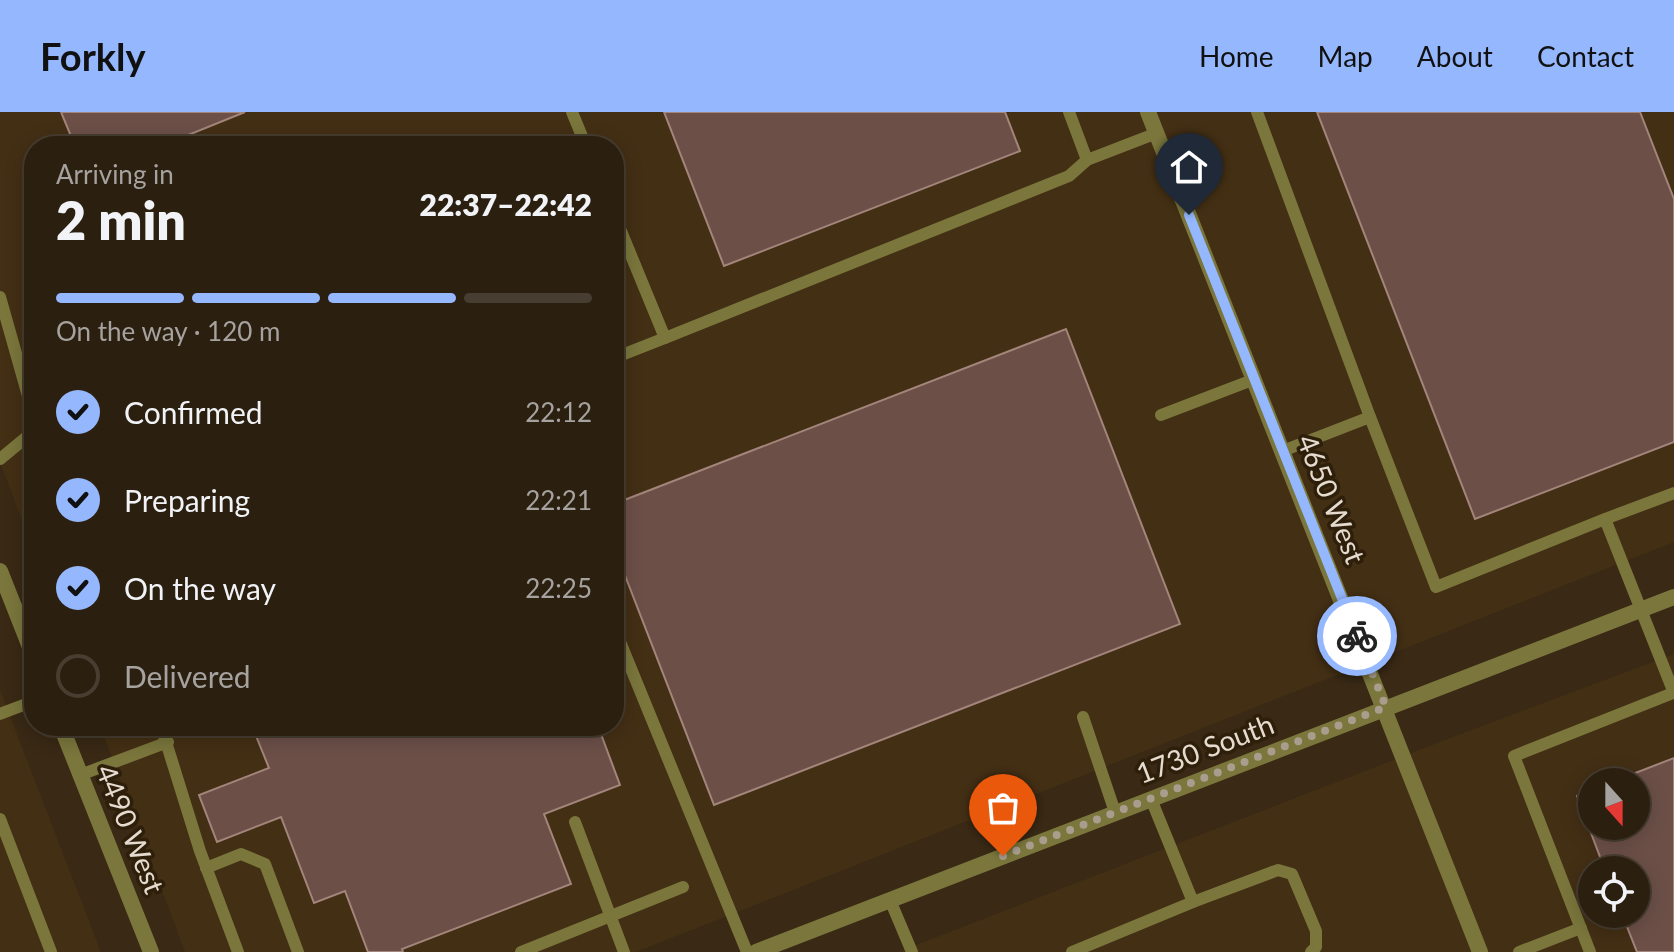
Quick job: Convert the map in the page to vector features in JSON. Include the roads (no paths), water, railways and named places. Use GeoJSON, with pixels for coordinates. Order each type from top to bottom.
{"type":"FeatureCollection","features":[{"type":"Feature","properties":{"kind":"street","name":"4650 West"},"geometry":{"type":"LineString","coordinates":[[1148,112],[1285,450],[1480,952]]}},
{"type":"Feature","properties":{"kind":"street"},"geometry":{"type":"LineString","coordinates":[[0,571],[4,591],[24,635]]}},
{"type":"Feature","properties":{"kind":"street","name":"1730 South"},"geometry":{"type":"LineString","coordinates":[[756,952],[1674,597]]}},
{"type":"Feature","properties":{"kind":"street","name":"4490 West"},"geometry":{"type":"LineString","coordinates":[[65,736],[151,952]]}},
{"type":"Feature","properties":{"kind":"lane"},"geometry":{"type":"LineString","coordinates":[[572,112],[582,136]]}},
{"type":"Feature","properties":{"kind":"lane"},"geometry":{"type":"LineString","coordinates":[[1069,112],[1087,160]]}},
{"type":"Feature","properties":{"kind":"lane"},"geometry":{"type":"LineString","coordinates":[[1257,112],[1436,587],[1674,493]]}},
{"type":"Feature","properties":{"kind":"lane"},"geometry":{"type":"LineString","coordinates":[[624,354],[1069,176],[1087,160],[1157,133]]}},
{"type":"Feature","properties":{"kind":"lane"},"geometry":{"type":"LineString","coordinates":[[624,238],[665,338]]}},
{"type":"Feature","properties":{"kind":"lane"},"geometry":{"type":"LineString","coordinates":[[0,297],[24,382]]}},
{"type":"Feature","properties":{"kind":"lane"},"geometry":{"type":"LineString","coordinates":[[1161,415],[1255,379]]}},
{"type":"Feature","properties":{"kind":"lane"},"geometry":{"type":"LineString","coordinates":[[1285,450],[1370,417]]}},
{"type":"Feature","properties":{"kind":"lane"},"geometry":{"type":"LineString","coordinates":[[0,459],[24,439]]}},
{"type":"Feature","properties":{"kind":"lane"},"geometry":{"type":"LineString","coordinates":[[1578,920],[1514,756],[1673,693],[1605,519]]}},
{"type":"Feature","properties":{"kind":"lane"},"geometry":{"type":"LineString","coordinates":[[624,651],[747,952]]}},
{"type":"Feature","properties":{"kind":"lane"},"geometry":{"type":"LineString","coordinates":[[0,714],[24,705]]}},
{"type":"Feature","properties":{"kind":"lane"},"geometry":{"type":"LineString","coordinates":[[1083,717],[1115,812]]}},
{"type":"Feature","properties":{"kind":"lane"},"geometry":{"type":"LineString","coordinates":[[165,736],[206,868],[238,952]]}},
{"type":"Feature","properties":{"kind":"lane"},"geometry":{"type":"LineString","coordinates":[[80,775],[168,742]]}},
{"type":"Feature","properties":{"kind":"lane"},"geometry":{"type":"LineString","coordinates":[[1151,799],[1193,902]]}},
{"type":"Feature","properties":{"kind":"lane"},"geometry":{"type":"LineString","coordinates":[[0,819],[51,952]]}},
{"type":"Feature","properties":{"kind":"lane"},"geometry":{"type":"LineString","coordinates":[[575,822],[624,952]]}},
{"type":"Feature","properties":{"kind":"lane"},"geometry":{"type":"LineString","coordinates":[[206,868],[241,854],[265,864],[298,952]]}},
{"type":"Feature","properties":{"kind":"lane"},"geometry":{"type":"LineString","coordinates":[[1072,952],[1278,870],[1292,874],[1316,931],[1316,947],[1311,952]]}},
{"type":"Feature","properties":{"kind":"lane"},"geometry":{"type":"LineString","coordinates":[[521,952],[683,887]]}},
{"type":"Feature","properties":{"kind":"lane"},"geometry":{"type":"LineString","coordinates":[[890,900],[912,952]]}},
{"type":"Feature","properties":{"kind":"lane"},"geometry":{"type":"LineString","coordinates":[[1519,952],[1581,928],[1590,952]]}}]}
